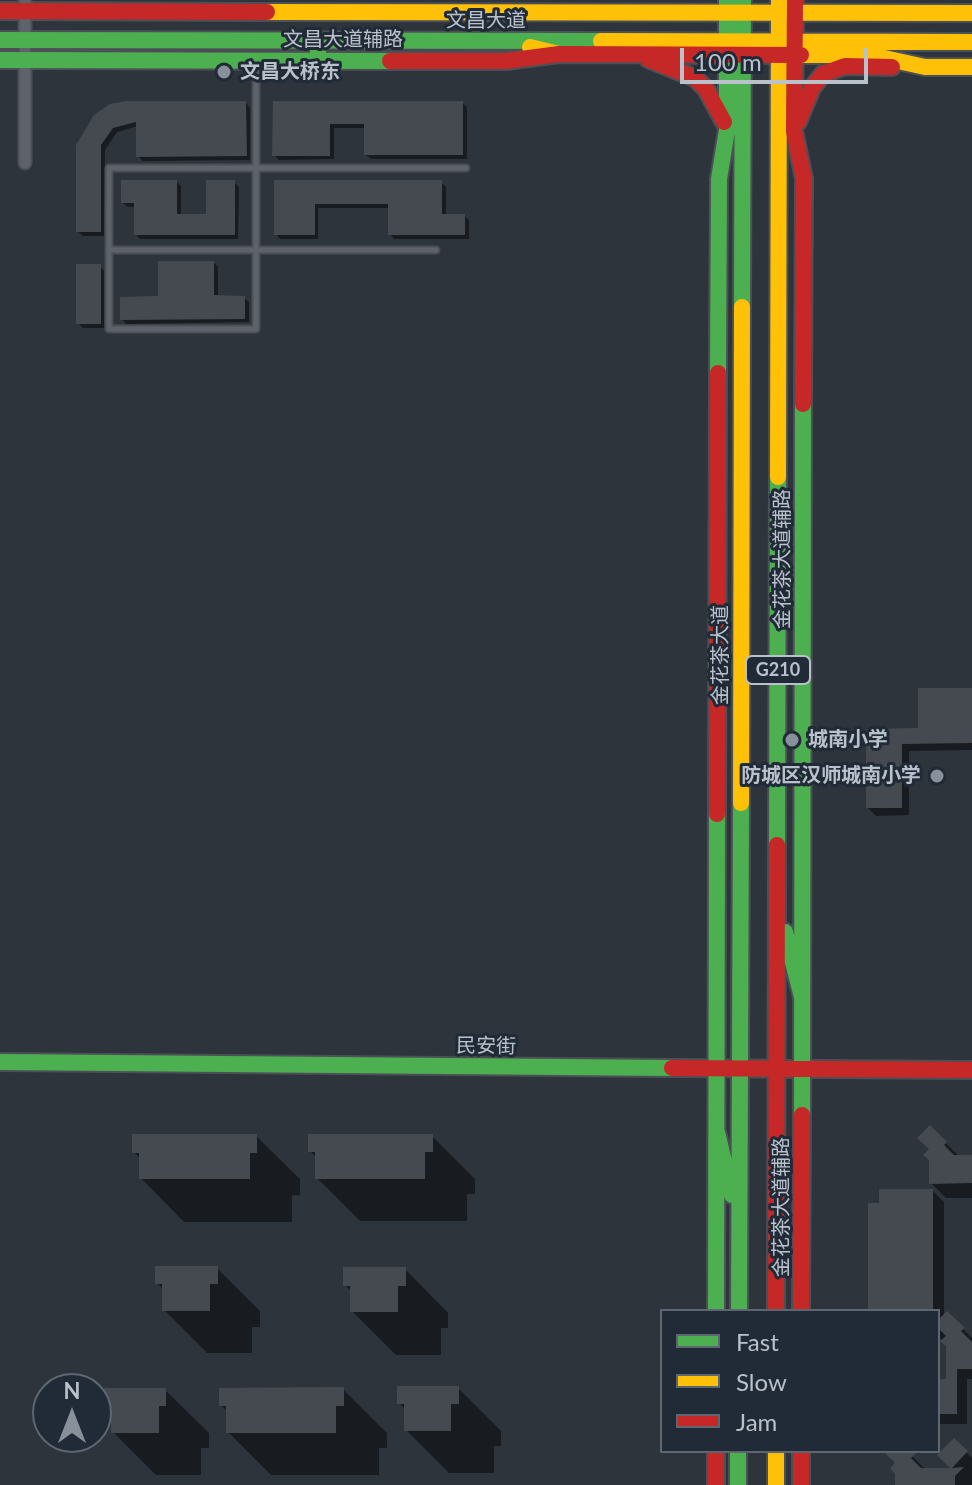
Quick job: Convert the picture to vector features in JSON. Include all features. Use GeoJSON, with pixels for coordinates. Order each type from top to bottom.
{"type":"FeatureCollection","features":[{"type":"Feature","properties":{"kind":"main road"},"geometry":{"type":"LineString","coordinates":[[559,0],[588,12],[626,0]]}},
{"type":"Feature","properties":{"kind":"main road","name":"文昌大道"},"geometry":{"type":"LineString","coordinates":[[0,11],[25,5],[318,6],[588,12],[787,6],[972,13]]}},
{"type":"Feature","properties":{"kind":"main road","name":"金花茶大道"},"geometry":{"type":"LineString","coordinates":[[735,6],[742,170],[739,1309]]}},
{"type":"Feature","properties":{"kind":"main road","name":"G210"},"geometry":{"type":"LineString","coordinates":[[776,1309],[779,171],[787,6]]}},
{"type":"Feature","properties":{"kind":"main road","name":"文昌大道"},"geometry":{"type":"LineString","coordinates":[[0,40],[505,41],[735,48],[787,48],[819,42],[972,42]]}},
{"type":"Feature","properties":{"kind":"main road"},"geometry":{"type":"LineString","coordinates":[[318,41],[318,60]]}},
{"type":"Feature","properties":{"kind":"main road"},"geometry":{"type":"LineString","coordinates":[[505,41],[559,54]]}},
{"type":"Feature","properties":{"kind":"main road"},"geometry":{"type":"LineString","coordinates":[[819,42],[925,67]]}},
{"type":"Feature","properties":{"kind":"main road"},"geometry":{"type":"LineString","coordinates":[[716,1309],[718,194],[735,48]]}},
{"type":"Feature","properties":{"kind":"main road","name":"文昌大道辅路"},"geometry":{"type":"LineString","coordinates":[[0,60],[506,61],[559,54],[635,54],[735,48]]}},
{"type":"Feature","properties":{"kind":"main road"},"geometry":{"type":"LineString","coordinates":[[787,48],[871,55]]}},
{"type":"Feature","properties":{"kind":"main road","name":"金花茶大道辅路"},"geometry":{"type":"LineString","coordinates":[[787,48],[794,131],[804,179],[801,1309]]}},
{"type":"Feature","properties":{"kind":"main road"},"geometry":{"type":"LineString","coordinates":[[635,54],[695,78],[706,89],[727,130],[742,170]]}},
{"type":"Feature","properties":{"kind":"main road"},"geometry":{"type":"LineString","coordinates":[[779,171],[812,88],[823,74],[845,66],[972,67]]}},
{"type":"Feature","properties":{"kind":"main road"},"geometry":{"type":"LineString","coordinates":[[777,903],[802,997]]}},
{"type":"Feature","properties":{"kind":"main road","name":"民安街"},"geometry":{"type":"LineString","coordinates":[[0,1062],[972,1070]]}},
{"type":"Feature","properties":{"kind":"main road"},"geometry":{"type":"LineString","coordinates":[[717,1132],[739,1226]]}},
{"type":"Feature","properties":{"kind":"main road"},"geometry":{"type":"LineString","coordinates":[[716,1453],[716,1485]]}},
{"type":"Feature","properties":{"kind":"main road"},"geometry":{"type":"LineString","coordinates":[[738,1453],[738,1485]]}},
{"type":"Feature","properties":{"kind":"main road"},"geometry":{"type":"LineString","coordinates":[[776,1453],[776,1485]]}},
{"type":"Feature","properties":{"kind":"main road"},"geometry":{"type":"LineString","coordinates":[[801,1453],[801,1485]]}},
{"type":"Feature","properties":{"kind":"street"},"geometry":{"type":"LineString","coordinates":[[25,5],[25,163]]}},
{"type":"Feature","properties":{"kind":"lane"},"geometry":{"type":"LineString","coordinates":[[256,60],[256,168],[256,329],[109,329],[109,168],[256,168],[466,168]]}},
{"type":"Feature","properties":{"kind":"lane"},"geometry":{"type":"LineString","coordinates":[[109,250],[436,250]]}},
{"type":"Feature","properties":{"kind":"building"},"geometry":{"type":"Polygon","coordinates":[[[126,101],[246,101],[247,156],[136,157],[136,122],[113,128],[101,145],[101,232],[76,232],[76,145],[94,115],[110,104],[126,101]]]}},
{"type":"Feature","properties":{"kind":"building"},"geometry":{"type":"Polygon","coordinates":[[[273,101],[463,101],[463,155],[364,155],[364,124],[330,124],[330,156],[272,156],[273,101]]]}},
{"type":"Feature","properties":{"kind":"building"},"geometry":{"type":"Polygon","coordinates":[[[121,180],[177,180],[177,214],[206,214],[206,180],[235,180],[235,235],[134,235],[134,203],[121,203],[121,180]]]}},
{"type":"Feature","properties":{"kind":"building"},"geometry":{"type":"Polygon","coordinates":[[[274,180],[442,180],[442,214],[465,214],[465,235],[388,235],[388,204],[315,204],[315,235],[274,235],[274,180]]]}},
{"type":"Feature","properties":{"kind":"building"},"geometry":{"type":"Polygon","coordinates":[[[158,261],[214,261],[214,295],[245,296],[245,319],[120,320],[120,297],[158,296],[158,261]]]}},
{"type":"Feature","properties":{"kind":"building"},"geometry":{"type":"Polygon","coordinates":[[[76,264],[101,264],[101,324],[76,324],[76,264]]]}},
{"type":"Feature","properties":{"kind":"building"},"geometry":{"type":"Polygon","coordinates":[[[918,688],[972,688],[972,743],[902,744],[902,808],[866,808],[866,729],[918,728],[918,688]]]}},
{"type":"Feature","properties":{"kind":"building"},"geometry":{"type":"Polygon","coordinates":[[[930,1125],[947,1142],[944,1145],[954,1155],[972,1155],[972,1183],[929,1184],[929,1160],[923,1155],[929,1149],[917,1138],[930,1125]]]}},
{"type":"Feature","properties":{"kind":"building"},"geometry":{"type":"Polygon","coordinates":[[[132,1134],[257,1134],[257,1153],[250,1153],[250,1179],[139,1179],[139,1153],[132,1153],[132,1134]]]}},
{"type":"Feature","properties":{"kind":"building"},"geometry":{"type":"Polygon","coordinates":[[[308,1134],[433,1134],[433,1152],[425,1152],[425,1179],[315,1179],[315,1152],[308,1152],[308,1134]]]}},
{"type":"Feature","properties":{"kind":"building"},"geometry":{"type":"Polygon","coordinates":[[[879,1189],[933,1189],[933,1309],[868,1309],[868,1203],[879,1203],[879,1189]]]}},
{"type":"Feature","properties":{"kind":"building"},"geometry":{"type":"Polygon","coordinates":[[[155,1266],[218,1266],[218,1284],[210,1284],[210,1311],[162,1311],[162,1284],[155,1284],[155,1266]]]}},
{"type":"Feature","properties":{"kind":"building"},"geometry":{"type":"Polygon","coordinates":[[[343,1267],[406,1267],[406,1286],[398,1286],[398,1312],[350,1312],[350,1286],[343,1286],[343,1267]]]}},
{"type":"Feature","properties":{"kind":"building"},"geometry":{"type":"Polygon","coordinates":[[[947,1311],[965,1328],[961,1331],[972,1342],[972,1369],[957,1369],[957,1414],[940,1414],[940,1379],[946,1379],[946,1346],[940,1341],[946,1336],[940,1330],[940,1318],[947,1311]]]}},
{"type":"Feature","properties":{"kind":"building"},"geometry":{"type":"Polygon","coordinates":[[[397,1386],[459,1386],[459,1404],[451,1404],[451,1431],[404,1431],[404,1404],[397,1404],[397,1386]]]}},
{"type":"Feature","properties":{"kind":"building"},"geometry":{"type":"Polygon","coordinates":[[[344,1387],[344,1406],[336,1406],[336,1433],[226,1433],[226,1406],[219,1406],[219,1388],[344,1387]]]}},
{"type":"Feature","properties":{"kind":"building"},"geometry":{"type":"Polygon","coordinates":[[[112,1388],[166,1388],[166,1406],[159,1406],[159,1433],[112,1433],[112,1388]]]}},
{"type":"Feature","properties":{"kind":"building"},"geometry":{"type":"Polygon","coordinates":[[[954,1438],[968,1451],[952,1468],[964,1467],[955,1476],[955,1485],[895,1485],[895,1474],[890,1468],[895,1463],[885,1453],[916,1453],[911,1458],[921,1468],[950,1468],[937,1455],[954,1438]]]}},
{"type":"Feature","properties":{"kind":"traffic: fast"},"geometry":{"type":"LineString","coordinates":[[718,373],[719,179],[727,130],[727,0]]}},
{"type":"Feature","properties":{"kind":"traffic: fast"},"geometry":{"type":"LineString","coordinates":[[742,307],[743,0]]}},
{"type":"Feature","properties":{"kind":"traffic: fast"},"geometry":{"type":"LineString","coordinates":[[0,40],[601,41]]}},
{"type":"Feature","properties":{"kind":"traffic: fast"},"geometry":{"type":"LineString","coordinates":[[318,41],[318,60]]}},
{"type":"Feature","properties":{"kind":"traffic: fast"},"geometry":{"type":"LineString","coordinates":[[843,48],[871,55]]}},
{"type":"Feature","properties":{"kind":"traffic: fast"},"geometry":{"type":"LineString","coordinates":[[0,60],[390,61]]}},
{"type":"Feature","properties":{"kind":"traffic: fast"},"geometry":{"type":"LineString","coordinates":[[802,1115],[803,404]]}},
{"type":"Feature","properties":{"kind":"traffic: fast"},"geometry":{"type":"LineString","coordinates":[[777,845],[778,477]]}},
{"type":"Feature","properties":{"kind":"traffic: fast"},"geometry":{"type":"LineString","coordinates":[[739,1309],[741,803]]}},
{"type":"Feature","properties":{"kind":"traffic: fast"},"geometry":{"type":"LineString","coordinates":[[716,1309],[717,814]]}},
{"type":"Feature","properties":{"kind":"traffic: fast"},"geometry":{"type":"LineString","coordinates":[[785,932],[802,997]]}},
{"type":"Feature","properties":{"kind":"traffic: fast"},"geometry":{"type":"LineString","coordinates":[[0,1062],[672,1068]]}},
{"type":"Feature","properties":{"kind":"traffic: fast"},"geometry":{"type":"LineString","coordinates":[[717,1132],[732,1195]]}},
{"type":"Feature","properties":{"kind":"traffic: fast"},"geometry":{"type":"LineString","coordinates":[[738,1453],[738,1485]]}},
{"type":"Feature","properties":{"kind":"traffic: slow"},"geometry":{"type":"LineString","coordinates":[[778,477],[779,0]]}},
{"type":"Feature","properties":{"kind":"traffic: slow"},"geometry":{"type":"LineString","coordinates":[[267,12],[972,13]]}},
{"type":"Feature","properties":{"kind":"traffic: slow"},"geometry":{"type":"LineString","coordinates":[[601,41],[972,42]]}},
{"type":"Feature","properties":{"kind":"traffic: slow"},"geometry":{"type":"LineString","coordinates":[[530,47],[559,54]]}},
{"type":"Feature","properties":{"kind":"traffic: slow"},"geometry":{"type":"LineString","coordinates":[[801,55],[871,55],[925,67],[972,67]]}},
{"type":"Feature","properties":{"kind":"traffic: slow"},"geometry":{"type":"LineString","coordinates":[[741,803],[742,307]]}},
{"type":"Feature","properties":{"kind":"traffic: slow"},"geometry":{"type":"LineString","coordinates":[[776,1453],[776,1485]]}},
{"type":"Feature","properties":{"kind":"traffic: jam"},"geometry":{"type":"LineString","coordinates":[[795,0],[794,131],[804,179],[803,404]]}},
{"type":"Feature","properties":{"kind":"traffic: jam"},"geometry":{"type":"LineString","coordinates":[[0,11],[267,12]]}},
{"type":"Feature","properties":{"kind":"traffic: jam"},"geometry":{"type":"LineString","coordinates":[[390,61],[506,61],[559,54],[801,55]]}},
{"type":"Feature","properties":{"kind":"traffic: jam"},"geometry":{"type":"LineString","coordinates":[[648,59],[695,78],[706,89],[724,122]]}},
{"type":"Feature","properties":{"kind":"traffic: jam"},"geometry":{"type":"LineString","coordinates":[[798,122],[812,88],[823,74],[845,66],[892,67]]}},
{"type":"Feature","properties":{"kind":"traffic: jam"},"geometry":{"type":"LineString","coordinates":[[717,814],[718,373]]}},
{"type":"Feature","properties":{"kind":"traffic: jam"},"geometry":{"type":"LineString","coordinates":[[776,1309],[777,845]]}},
{"type":"Feature","properties":{"kind":"traffic: jam"},"geometry":{"type":"LineString","coordinates":[[672,1068],[972,1070]]}},
{"type":"Feature","properties":{"kind":"traffic: jam"},"geometry":{"type":"LineString","coordinates":[[801,1309],[802,1115]]}},
{"type":"Feature","properties":{"kind":"traffic: jam"},"geometry":{"type":"LineString","coordinates":[[716,1453],[716,1485]]}},
{"type":"Feature","properties":{"kind":"traffic: jam"},"geometry":{"type":"LineString","coordinates":[[801,1453],[801,1485]]}},
{"type":"Feature","properties":{"kind":"place","name":"文昌大桥东"},"geometry":{"type":"Point","coordinates":[224,72]}},
{"type":"Feature","properties":{"kind":"place","name":"城南小学"},"geometry":{"type":"Point","coordinates":[792,740]}},
{"type":"Feature","properties":{"kind":"place","name":"防城区汉师城南小学"},"geometry":{"type":"Point","coordinates":[937,776]}}]}
